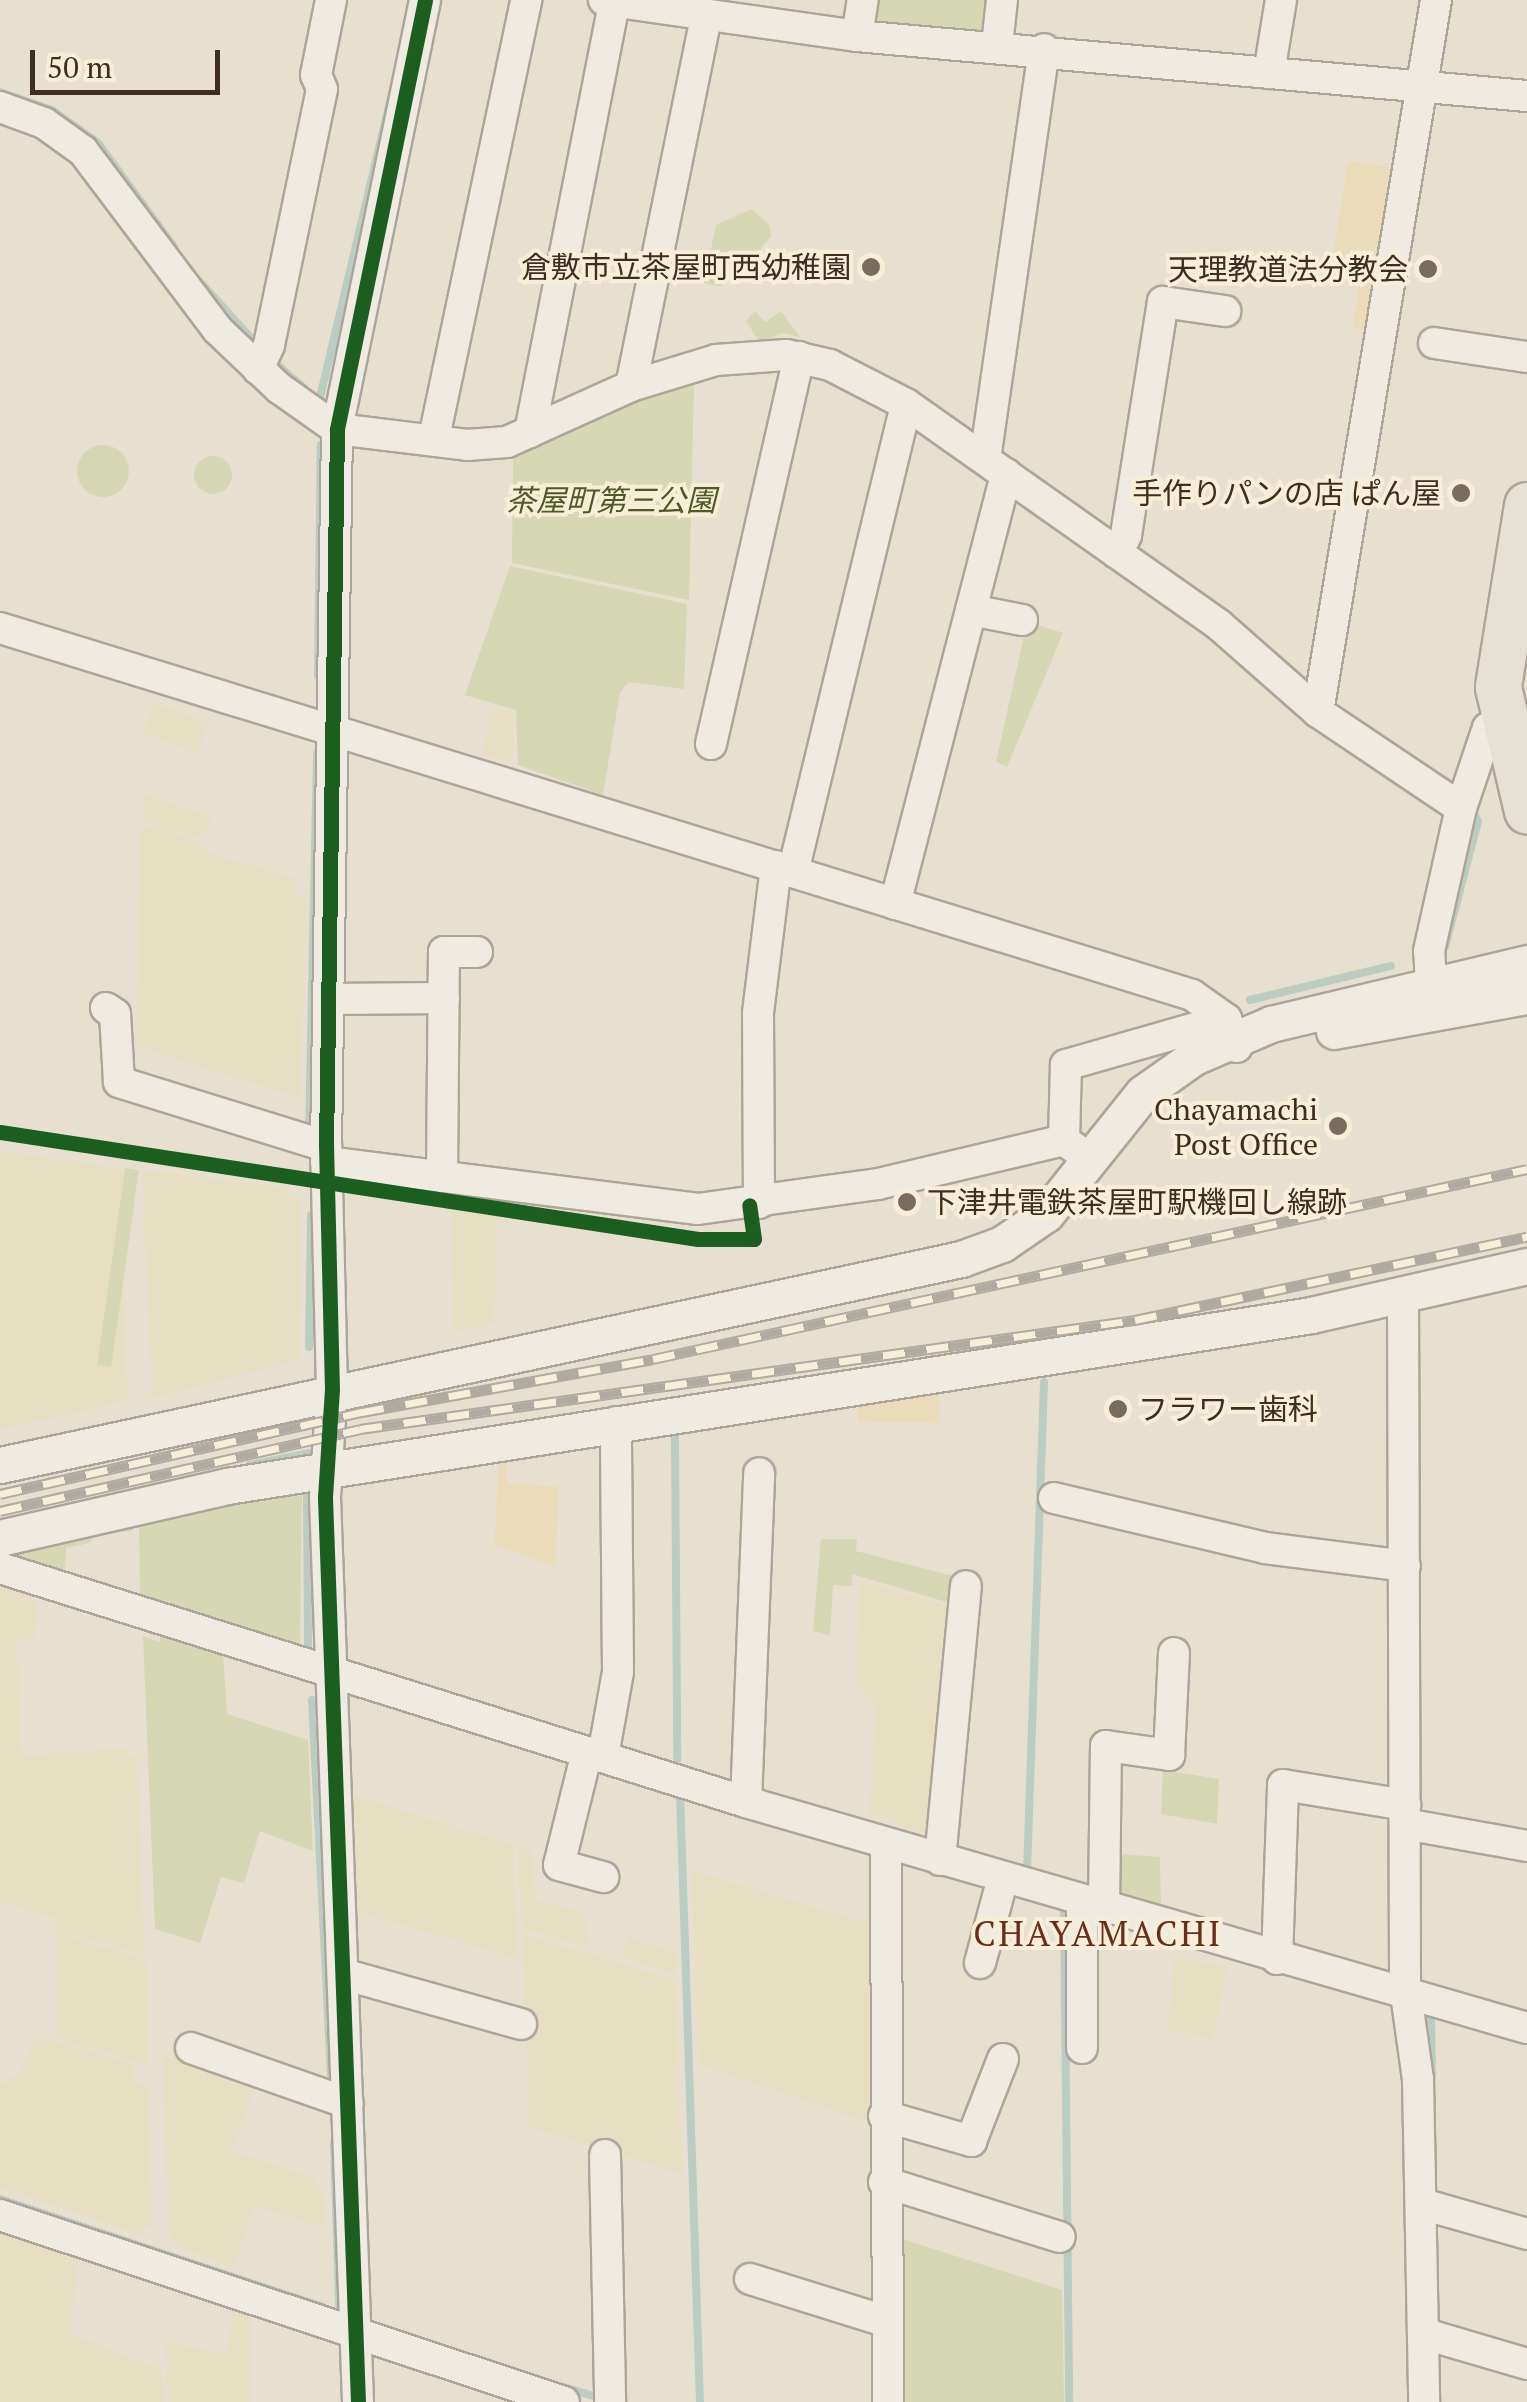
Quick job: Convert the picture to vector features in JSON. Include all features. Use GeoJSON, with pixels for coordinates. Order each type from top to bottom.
{"type":"FeatureCollection","features":[{"type":"Feature","properties":{"kind":"main road"},"geometry":{"type":"LineString","coordinates":[[1527,504],[1518,614],[1498,687],[1527,811]]}},
{"type":"Feature","properties":{"kind":"street"},"geometry":{"type":"LineString","coordinates":[[264,359],[322,88],[316,75],[331,0]]}},
{"type":"Feature","properties":{"kind":"street"},"geometry":{"type":"LineString","coordinates":[[358,2402],[337,2100],[343,1974],[326,1470],[332,1390],[316,1148],[328,999],[338,429],[425,0]]}},
{"type":"Feature","properties":{"kind":"street"},"geometry":{"type":"LineString","coordinates":[[434,438],[526,0]]}},
{"type":"Feature","properties":{"kind":"street"},"geometry":{"type":"LineString","coordinates":[[857,36],[863,0]]}},
{"type":"Feature","properties":{"kind":"street"},"geometry":{"type":"LineString","coordinates":[[996,45],[1002,0]]}},
{"type":"Feature","properties":{"kind":"street"},"geometry":{"type":"LineString","coordinates":[[1269,74],[1280,0]]}},
{"type":"Feature","properties":{"kind":"street"},"geometry":{"type":"LineString","coordinates":[[1318,712],[1436,0]]}},
{"type":"Feature","properties":{"kind":"street"},"geometry":{"type":"LineString","coordinates":[[530,432],[609,1],[656,4],[706,16],[857,36],[1044,49],[1269,74],[1422,82],[1527,96]]}},
{"type":"Feature","properties":{"kind":"street"},"geometry":{"type":"LineString","coordinates":[[631,386],[706,16]]}},
{"type":"Feature","properties":{"kind":"street"},"geometry":{"type":"LineString","coordinates":[[895,904],[971,610],[995,467],[1044,49]]}},
{"type":"Feature","properties":{"kind":"street"},"geometry":{"type":"LineString","coordinates":[[0,107],[52,128],[100,168],[185,290],[338,429],[468,445],[507,442],[631,386],[716,360],[799,358],[844,372],[906,404],[1117,553],[1218,625],[1318,712],[1461,808]]}},
{"type":"Feature","properties":{"kind":"street"},"geometry":{"type":"LineString","coordinates":[[1117,553],[1126,535],[1162,302],[1225,311]]}},
{"type":"Feature","properties":{"kind":"street"},"geometry":{"type":"LineString","coordinates":[[1434,344],[1527,357]]}},
{"type":"Feature","properties":{"kind":"street"},"geometry":{"type":"LineString","coordinates":[[711,744],[799,358]]}},
{"type":"Feature","properties":{"kind":"street"},"geometry":{"type":"LineString","coordinates":[[759,1203],[758,1013],[785,869],[906,404]]}},
{"type":"Feature","properties":{"kind":"street"},"geometry":{"type":"LineString","coordinates":[[971,610],[1022,620]]}},
{"type":"Feature","properties":{"kind":"street"},"geometry":{"type":"LineString","coordinates":[[0,628],[332,726],[1192,995],[1226,1039]]}},
{"type":"Feature","properties":{"kind":"street"},"geometry":{"type":"LineString","coordinates":[[1431,985],[1428,951],[1461,808],[1488,728],[1507,724]]}},
{"type":"Feature","properties":{"kind":"street"},"geometry":{"type":"LineString","coordinates":[[442,1177],[444,952],[477,952]]}},
{"type":"Feature","properties":{"kind":"street"},"geometry":{"type":"LineString","coordinates":[[0,1465],[332,1390],[962,1259],[1023,1232],[1068,1194],[1143,1094],[1226,1039],[1527,963]]}},
{"type":"Feature","properties":{"kind":"street"},"geometry":{"type":"LineString","coordinates":[[1064,1140],[1066,1065],[1527,996]]}},
{"type":"Feature","properties":{"kind":"street"},"geometry":{"type":"LineString","coordinates":[[328,999],[444,998]]}},
{"type":"Feature","properties":{"kind":"street"},"geometry":{"type":"LineString","coordinates":[[106,1008],[115,1014],[119,1082],[316,1148],[442,1177],[675,1207],[759,1203],[963,1166],[1064,1140]]}},
{"type":"Feature","properties":{"kind":"street"},"geometry":{"type":"LineString","coordinates":[[1064,1140],[1092,1161]]}},
{"type":"Feature","properties":{"kind":"street"},"geometry":{"type":"LineString","coordinates":[[0,1538],[326,1470],[382,1466],[616,1422],[1061,1356],[1403,1295],[1527,1266]]}},
{"type":"Feature","properties":{"kind":"street"},"geometry":{"type":"LineString","coordinates":[[1403,1295],[1409,1820],[1426,2001],[1432,2335],[1424,2402]]}},
{"type":"Feature","properties":{"kind":"street"},"geometry":{"type":"LineString","coordinates":[[603,1878],[559,1865],[618,1672],[616,1422]]}},
{"type":"Feature","properties":{"kind":"street"},"geometry":{"type":"LineString","coordinates":[[746,1802],[758,1473]]}},
{"type":"Feature","properties":{"kind":"street"},"geometry":{"type":"LineString","coordinates":[[1054,1498],[1264,1548],[1405,1566]]}},
{"type":"Feature","properties":{"kind":"street"},"geometry":{"type":"LineString","coordinates":[[0,1568],[331,1676],[746,1802],[886,1844],[941,1852],[1003,1878],[1279,1952],[1426,2001],[1527,2028]]}},
{"type":"Feature","properties":{"kind":"street"},"geometry":{"type":"LineString","coordinates":[[941,1852],[966,1586]]}},
{"type":"Feature","properties":{"kind":"street"},"geometry":{"type":"LineString","coordinates":[[1082,2048],[1106,1746],[1169,1755],[1174,1653]]}},
{"type":"Feature","properties":{"kind":"street"},"geometry":{"type":"LineString","coordinates":[[1279,1952],[1284,1785],[1409,1820],[1527,1846]]}},
{"type":"Feature","properties":{"kind":"street"},"geometry":{"type":"LineString","coordinates":[[886,1844],[884,2182],[888,2402]]}},
{"type":"Feature","properties":{"kind":"street"},"geometry":{"type":"LineString","coordinates":[[980,1963],[1003,1878]]}},
{"type":"Feature","properties":{"kind":"street"},"geometry":{"type":"LineString","coordinates":[[343,1974],[520,2024]]}},
{"type":"Feature","properties":{"kind":"street"},"geometry":{"type":"LineString","coordinates":[[191,2048],[337,2100]]}},
{"type":"Feature","properties":{"kind":"street"},"geometry":{"type":"LineString","coordinates":[[884,2116],[971,2141],[1003,2060]]}},
{"type":"Feature","properties":{"kind":"street"},"geometry":{"type":"LineString","coordinates":[[605,2155],[610,2400]]}},
{"type":"Feature","properties":{"kind":"street"},"geometry":{"type":"LineString","coordinates":[[884,2182],[1060,2237]]}},
{"type":"Feature","properties":{"kind":"street"},"geometry":{"type":"LineString","coordinates":[[1429,2207],[1527,2234]]}},
{"type":"Feature","properties":{"kind":"street"},"geometry":{"type":"LineString","coordinates":[[0,2215],[564,2402]]}},
{"type":"Feature","properties":{"kind":"street"},"geometry":{"type":"LineString","coordinates":[[750,2279],[885,2321]]}},
{"type":"Feature","properties":{"kind":"street"},"geometry":{"type":"LineString","coordinates":[[1432,2335],[1527,2364]]}},
{"type":"Feature","properties":{"kind":"shaded area"},"geometry":{"type":"Polygon","coordinates":[[[154,703],[208,724],[197,754],[143,733],[154,703]]]}},
{"type":"Feature","properties":{"kind":"shaded area"},"geometry":{"type":"Polygon","coordinates":[[[491,707],[513,712],[513,762],[482,754],[491,707]]]}},
{"type":"Feature","properties":{"kind":"shaded area"},"geometry":{"type":"Polygon","coordinates":[[[143,794],[212,817],[204,838],[143,821],[143,794]]]}},
{"type":"Feature","properties":{"kind":"shaded area"},"geometry":{"type":"Polygon","coordinates":[[[155,826],[199,841],[209,853],[297,879],[296,893],[306,896],[300,1099],[137,1046],[139,828],[155,826]]]}},
{"type":"Feature","properties":{"kind":"shaded area"},"geometry":{"type":"Polygon","coordinates":[[[0,1150],[122,1169],[127,1401],[0,1430],[0,1150]]]}},
{"type":"Feature","properties":{"kind":"shaded area"},"geometry":{"type":"Polygon","coordinates":[[[142,1170],[289,1188],[289,1197],[301,1200],[299,1360],[152,1398],[142,1170]]]}},
{"type":"Feature","properties":{"kind":"shaded area"},"geometry":{"type":"Polygon","coordinates":[[[451,1211],[496,1216],[494,1324],[453,1332],[451,1211]]]}},
{"type":"Feature","properties":{"kind":"shaded area"},"geometry":{"type":"Polygon","coordinates":[[[0,1581],[37,1592],[35,1638],[17,1640],[20,1756],[127,1748],[128,1757],[137,1756],[144,1954],[56,1931],[56,1919],[0,1901],[0,1581]]]}},
{"type":"Feature","properties":{"kind":"shaded area"},"geometry":{"type":"Polygon","coordinates":[[[859,1581],[948,1606],[933,1832],[922,1834],[869,1813],[876,1708],[856,1682],[859,1581]]]}},
{"type":"Feature","properties":{"kind":"shaded area"},"geometry":{"type":"Polygon","coordinates":[[[351,1794],[513,1845],[518,1959],[348,1909],[351,1794]]]}},
{"type":"Feature","properties":{"kind":"shaded area"},"geometry":{"type":"Polygon","coordinates":[[[517,1846],[531,1849],[536,1901],[584,1913],[590,1949],[522,1928],[517,1846]]]}},
{"type":"Feature","properties":{"kind":"shaded area"},"geometry":{"type":"Polygon","coordinates":[[[691,1870],[874,1925],[872,2114],[861,2120],[698,2064],[691,1870]]]}},
{"type":"Feature","properties":{"kind":"shaded area"},"geometry":{"type":"Polygon","coordinates":[[[56,1933],[147,1960],[147,2065],[55,2037],[56,1933]]]}},
{"type":"Feature","properties":{"kind":"shaded area"},"geometry":{"type":"Polygon","coordinates":[[[523,1934],[675,1980],[683,2175],[529,2127],[523,1934]]]}},
{"type":"Feature","properties":{"kind":"shaded area"},"geometry":{"type":"Polygon","coordinates":[[[627,1936],[678,1954],[676,1975],[622,1957],[627,1936]]]}},
{"type":"Feature","properties":{"kind":"shaded area"},"geometry":{"type":"Polygon","coordinates":[[[1174,1957],[1228,1966],[1212,2039],[1168,2029],[1174,1957]]]}},
{"type":"Feature","properties":{"kind":"shaded area"},"geometry":{"type":"Polygon","coordinates":[[[37,2036],[134,2065],[134,2080],[149,2090],[151,2226],[143,2227],[142,2236],[0,2187],[0,2086],[20,2071],[37,2036]]]}},
{"type":"Feature","properties":{"kind":"shaded area"},"geometry":{"type":"Polygon","coordinates":[[[163,2053],[255,2085],[232,2151],[314,2177],[325,2199],[326,2228],[254,2206],[233,2268],[175,2245],[168,2231],[163,2053]]]}},
{"type":"Feature","properties":{"kind":"shaded area"},"geometry":{"type":"Polygon","coordinates":[[[0,2226],[80,2251],[70,2333],[163,2371],[164,2402],[0,2402],[0,2226]]]}},
{"type":"Feature","properties":{"kind":"shaded area"},"geometry":{"type":"Polygon","coordinates":[[[232,2311],[250,2317],[250,2402],[168,2402],[166,2341],[227,2355],[232,2311]]]}},
{"type":"Feature","properties":{"kind":"green space"},"geometry":{"type":"Polygon","coordinates":[[[873,0],[987,0],[988,36],[868,25],[873,0]]]}},
{"type":"Feature","properties":{"kind":"green space"},"geometry":{"type":"Polygon","coordinates":[[[752,209],[770,226],[771,236],[747,265],[728,272],[721,287],[704,283],[716,225],[752,209]]]}},
{"type":"Feature","properties":{"kind":"green space"},"geometry":{"type":"Polygon","coordinates":[[[755,311],[765,322],[781,311],[800,337],[782,333],[760,343],[746,321],[755,311]]]}},
{"type":"Feature","properties":{"kind":"green space","name":"茶屋町第三公園"},"geometry":{"type":"Polygon","coordinates":[[[694,383],[689,600],[512,563],[513,456],[616,408],[694,383]]]}},
{"type":"Feature","properties":{"kind":"green space"},"geometry":{"type":"Polygon","coordinates":[[[103,445],[121,453],[129,471],[121,489],[103,497],[85,489],[77,471],[85,453],[103,445]]]}},
{"type":"Feature","properties":{"kind":"green space"},"geometry":{"type":"Polygon","coordinates":[[[213,456],[227,461],[232,475],[227,489],[213,494],[199,489],[194,475],[199,461],[213,456]]]}},
{"type":"Feature","properties":{"kind":"green space"},"geometry":{"type":"Polygon","coordinates":[[[510,566],[687,604],[684,689],[629,682],[620,692],[603,795],[518,765],[516,710],[465,695],[510,566]]]}},
{"type":"Feature","properties":{"kind":"green space"},"geometry":{"type":"Polygon","coordinates":[[[1027,622],[1063,633],[1007,767],[996,762],[1027,622]]]}},
{"type":"Feature","properties":{"kind":"green space"},"geometry":{"type":"Polygon","coordinates":[[[125,1168],[139,1170],[111,1367],[97,1365],[125,1168]]]}},
{"type":"Feature","properties":{"kind":"green space"},"geometry":{"type":"Polygon","coordinates":[[[302,1494],[300,1649],[140,1594],[139,1520],[247,1497],[302,1494]]]}},
{"type":"Feature","properties":{"kind":"green space"},"geometry":{"type":"Polygon","coordinates":[[[131,1521],[133,1531],[94,1535],[90,1543],[66,1548],[65,1570],[12,1554],[11,1549],[131,1521]]]}},
{"type":"Feature","properties":{"kind":"green space"},"geometry":{"type":"Polygon","coordinates":[[[821,1539],[857,1539],[856,1551],[953,1576],[950,1603],[852,1574],[852,1586],[833,1585],[830,1635],[813,1631],[821,1539]]]}},
{"type":"Feature","properties":{"kind":"green space"},"geometry":{"type":"Polygon","coordinates":[[[162,1631],[223,1652],[227,1714],[308,1740],[313,1851],[260,1831],[244,1883],[221,1877],[200,1943],[155,1929],[143,1636],[159,1642],[162,1631]]]}},
{"type":"Feature","properties":{"kind":"green space"},"geometry":{"type":"Polygon","coordinates":[[[1163,1770],[1219,1779],[1217,1824],[1161,1814],[1163,1770]]]}},
{"type":"Feature","properties":{"kind":"green space"},"geometry":{"type":"Polygon","coordinates":[[[1118,1854],[1160,1857],[1161,1906],[1118,1892],[1118,1854]]]}},
{"type":"Feature","properties":{"kind":"green space"},"geometry":{"type":"Polygon","coordinates":[[[896,2237],[1062,2290],[1064,2402],[899,2402],[896,2237]]]}},
{"type":"Feature","properties":{"kind":"sand"},"geometry":{"type":"Polygon","coordinates":[[[1348,161],[1398,169],[1373,331],[1353,328],[1359,285],[1329,280],[1348,161]]]}},
{"type":"Feature","properties":{"kind":"sand"},"geometry":{"type":"Polygon","coordinates":[[[939,1390],[940,1423],[858,1421],[857,1402],[939,1390]]]}},
{"type":"Feature","properties":{"kind":"sand"},"geometry":{"type":"Polygon","coordinates":[[[506,1459],[507,1483],[558,1487],[556,1567],[494,1545],[499,1462],[506,1459]]]}},
{"type":"Feature","properties":{"kind":"waterway"},"geometry":{"type":"LineString","coordinates":[[319,402],[396,76]]}},
{"type":"Feature","properties":{"kind":"waterway"},"geometry":{"type":"LineString","coordinates":[[0,92],[52,110],[98,143],[174,247]]}},
{"type":"Feature","properties":{"kind":"waterway"},"geometry":{"type":"LineString","coordinates":[[200,282],[261,349]]}},
{"type":"Feature","properties":{"kind":"waterway"},"geometry":{"type":"LineString","coordinates":[[271,359],[305,389]]}},
{"type":"Feature","properties":{"kind":"waterway"},"geometry":{"type":"LineString","coordinates":[[318,676],[321,445]]}},
{"type":"Feature","properties":{"kind":"waterway"},"geometry":{"type":"LineString","coordinates":[[309,1135],[317,754]]}},
{"type":"Feature","properties":{"kind":"waterway"},"geometry":{"type":"LineString","coordinates":[[1445,947],[1478,821],[1473,812]]}},
{"type":"Feature","properties":{"kind":"waterway"},"geometry":{"type":"LineString","coordinates":[[1250,1000],[1391,966]]}},
{"type":"Feature","properties":{"kind":"waterway"},"geometry":{"type":"LineString","coordinates":[[309,1347],[311,1215]]}},
{"type":"Feature","properties":{"kind":"waterway"},"geometry":{"type":"LineString","coordinates":[[1027,1871],[1044,1382]]}},
{"type":"Feature","properties":{"kind":"waterway"},"geometry":{"type":"LineString","coordinates":[[675,1433],[677,1759]]}},
{"type":"Feature","properties":{"kind":"waterway"},"geometry":{"type":"LineString","coordinates":[[250,1465],[310,1453]]}},
{"type":"Feature","properties":{"kind":"waterway"},"geometry":{"type":"LineString","coordinates":[[307,1497],[308,1651]]}},
{"type":"Feature","properties":{"kind":"waterway"},"geometry":{"type":"LineString","coordinates":[[312,1700],[331,2075]]}},
{"type":"Feature","properties":{"kind":"waterway"},"geometry":{"type":"LineString","coordinates":[[680,1793],[700,2402]]}},
{"type":"Feature","properties":{"kind":"waterway"},"geometry":{"type":"LineString","coordinates":[[1064,1906],[1069,2402]]}},
{"type":"Feature","properties":{"kind":"waterway"},"geometry":{"type":"LineString","coordinates":[[1431,2008],[1432,2079]]}},
{"type":"Feature","properties":{"kind":"waterway"},"geometry":{"type":"LineString","coordinates":[[334,2144],[339,2305]]}},
{"type":"Feature","properties":{"kind":"waterway"},"geometry":{"type":"LineString","coordinates":[[0,2199],[322,2307]]}},
{"type":"Feature","properties":{"kind":"waterway"},"geometry":{"type":"LineString","coordinates":[[564,2387],[603,2399]]}},
{"type":"Feature","properties":{"kind":"railway"},"geometry":{"type":"LineString","coordinates":[[0,1494],[362,1412],[653,1359],[1527,1169]]}},
{"type":"Feature","properties":{"kind":"railway"},"geometry":{"type":"LineString","coordinates":[[0,1511],[360,1429],[1135,1320],[1527,1237]]}},
{"type":"Feature","properties":{"kind":"cycle path"},"geometry":{"type":"LineString","coordinates":[[358,2402],[325,1497],[332,1390],[326,1146],[337,429],[425,0]]}},
{"type":"Feature","properties":{"kind":"cycle path"},"geometry":{"type":"LineString","coordinates":[[0,1132],[698,1239],[754,1239],[749,1205]]}},
{"type":"Feature","properties":{"kind":"place","name":"倉敷市立茶屋町西幼稚園"},"geometry":{"type":"Point","coordinates":[871,267]}},
{"type":"Feature","properties":{"kind":"place","name":"天理教道法分教会"},"geometry":{"type":"Point","coordinates":[1428,269]}},
{"type":"Feature","properties":{"kind":"place","name":"手作りパンの店 ぱん屋"},"geometry":{"type":"Point","coordinates":[1461,493]}},
{"type":"Feature","properties":{"kind":"place","name":"Chayamachi Post Office"},"geometry":{"type":"Point","coordinates":[1338,1126]}},
{"type":"Feature","properties":{"kind":"place","name":"下津井電鉄茶屋町駅機回し線跡"},"geometry":{"type":"Point","coordinates":[907,1202]}},
{"type":"Feature","properties":{"kind":"place","name":"フラワー歯科"},"geometry":{"type":"Point","coordinates":[1118,1409]}},
{"type":"Feature","properties":{"kind":"district","name":"CHAYAMACHI"},"geometry":{"type":"Point","coordinates":[1098,1933]}}]}
